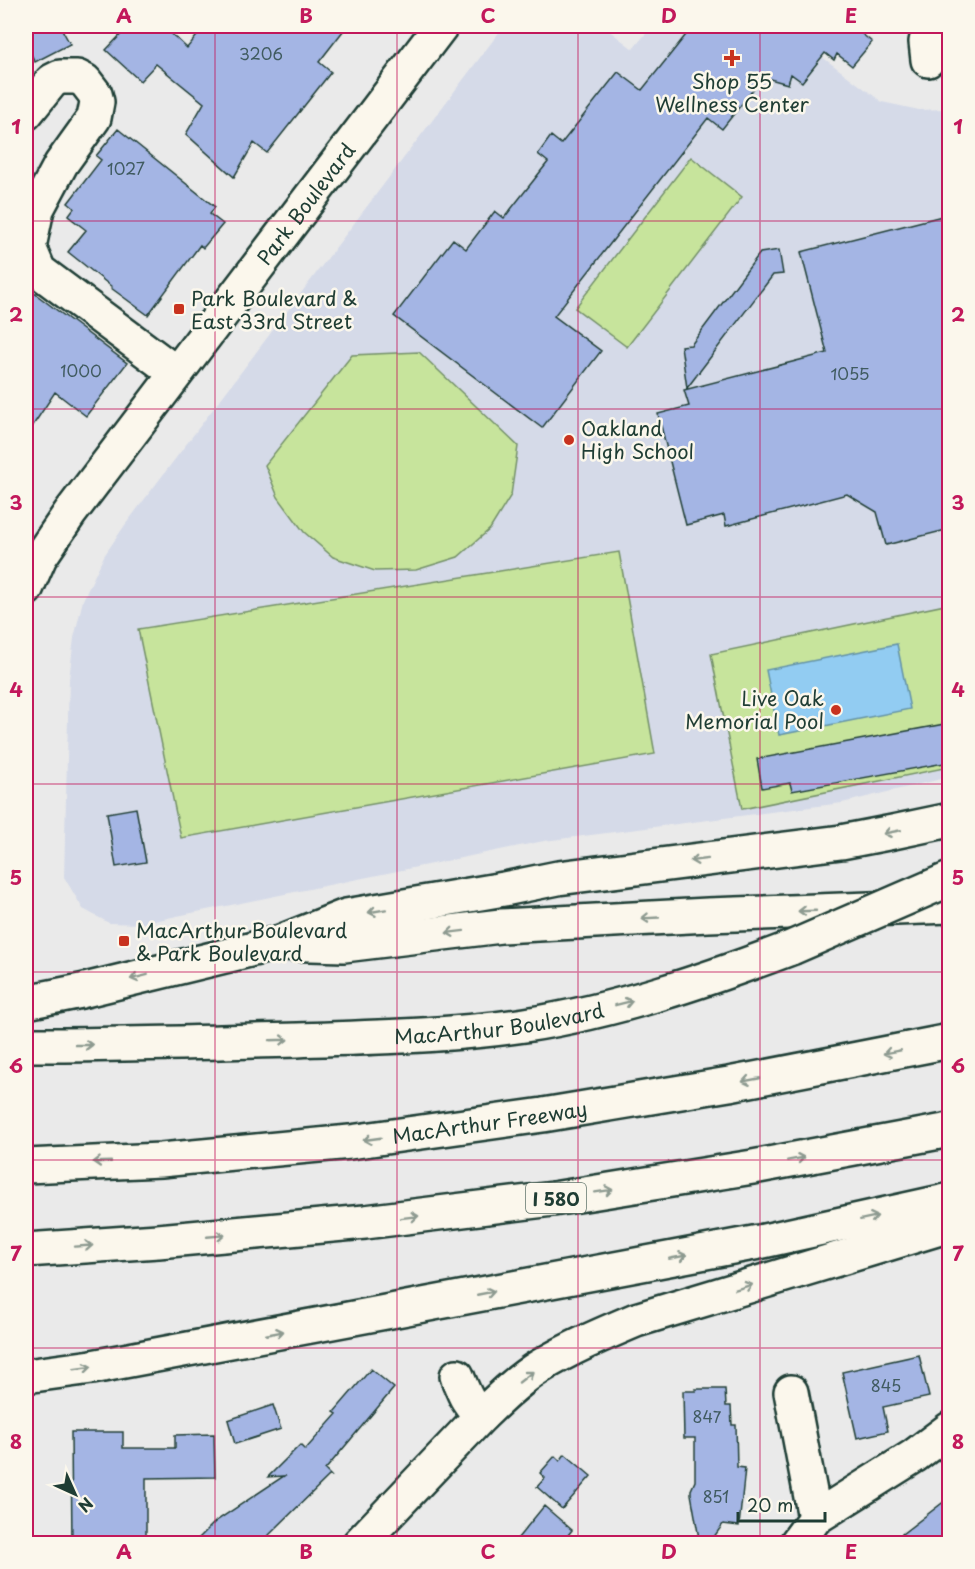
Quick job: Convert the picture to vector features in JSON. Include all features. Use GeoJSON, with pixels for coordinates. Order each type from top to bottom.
{"type":"FeatureCollection","features":[{"type":"Feature","properties":{"kind":"main road","name":"Park Boulevard"},"geometry":{"type":"LineString","coordinates":[[26,589],[40,557],[70,513],[441,26]]}},
{"type":"Feature","properties":{"kind":"main road"},"geometry":{"type":"LineString","coordinates":[[928,60],[926,42],[930,26]]}},
{"type":"Feature","properties":{"kind":"main road"},"geometry":{"type":"LineString","coordinates":[[26,113],[52,81],[60,77],[77,77],[85,81],[95,93],[97,102],[94,118],[61,164],[37,209],[28,247],[39,271],[176,373]]}},
{"type":"Feature","properties":{"kind":"main road"},"geometry":{"type":"LineString","coordinates":[[26,1002],[81,991],[278,943],[346,916],[558,878],[841,842],[950,820]]}},
{"type":"Feature","properties":{"kind":"main road","name":"MacArthur Boulevard"},"geometry":{"type":"LineString","coordinates":[[26,1045],[112,1045],[405,1036],[470,1032],[526,1025],[639,1000],[693,983],[790,948],[950,879]]}},
{"type":"Feature","properties":{"kind":"main road"},"geometry":{"type":"LineString","coordinates":[[278,943],[344,945],[501,926],[685,916],[950,906]]}},
{"type":"Feature","properties":{"kind":"main road","name":"MacArthur Freeway"},"geometry":{"type":"LineString","coordinates":[[26,1166],[161,1160],[350,1142],[543,1115],[729,1084],[950,1041]]}},
{"type":"Feature","properties":{"kind":"main road","name":"I 580"},"geometry":{"type":"LineString","coordinates":[[26,1250],[158,1241],[365,1222],[553,1199],[753,1167],[950,1130]]}},
{"type":"Feature","properties":{"kind":"main road"},"geometry":{"type":"LineString","coordinates":[[26,1376],[104,1365],[747,1244],[950,1200]]}},
{"type":"Feature","properties":{"kind":"main road"},"geometry":{"type":"LineString","coordinates":[[359,1544],[502,1396],[538,1368],[587,1340],[636,1320],[950,1225]]}},
{"type":"Feature","properties":{"kind":"main road"},"geometry":{"type":"LineString","coordinates":[[457,1376],[467,1401],[482,1415]]}},
{"type":"Feature","properties":{"kind":"main road"},"geometry":{"type":"LineString","coordinates":[[791,1392],[805,1531],[950,1429]]}},
{"type":"Feature","properties":{"kind":"shaded area","name":"Oakland High School"},"geometry":{"type":"Polygon","coordinates":[[[504,26],[603,26],[633,49],[652,26],[781,26],[882,102],[919,110],[949,107],[949,777],[842,803],[544,841],[141,924],[109,923],[83,909],[64,877],[69,679],[74,638],[83,600],[104,556],[125,525],[504,26]]]}},
{"type":"Feature","properties":{"kind":"green space"},"geometry":{"type":"Polygon","coordinates":[[[691,157],[742,197],[627,347],[575,308],[691,157]]]}},
{"type":"Feature","properties":{"kind":"green space"},"geometry":{"type":"Polygon","coordinates":[[[419,352],[518,446],[511,495],[490,529],[458,557],[416,570],[375,571],[333,557],[304,532],[278,497],[265,465],[352,355],[419,352]]]}},
{"type":"Feature","properties":{"kind":"green space"},"geometry":{"type":"Polygon","coordinates":[[[619,552],[655,754],[181,838],[138,629],[619,552]]]}},
{"type":"Feature","properties":{"kind":"green space","name":"Live Oak Memorial Pool"},"geometry":{"type":"Polygon","coordinates":[[[945,605],[950,628],[949,767],[742,809],[711,654],[945,605]]]}},
{"type":"Feature","properties":{"kind":"water","name":"Live Oak Memorial Pool"},"geometry":{"type":"Polygon","coordinates":[[[897,644],[910,709],[779,735],[766,670],[897,644]]]}},
{"type":"Feature","properties":{"kind":"building"},"geometry":{"type":"Polygon","coordinates":[[[26,26],[60,26],[70,44],[35,62],[26,44],[26,26]]]}},
{"type":"Feature","properties":{"kind":"building"},"geometry":{"type":"Polygon","coordinates":[[[129,26],[163,26],[187,48],[205,26],[347,26],[319,62],[331,72],[267,153],[254,143],[234,177],[186,134],[204,103],[156,64],[140,81],[106,50],[129,26]]]}},
{"type":"Feature","properties":{"kind":"building"},"geometry":{"type":"Polygon","coordinates":[[[693,26],[852,26],[872,42],[852,66],[837,54],[834,60],[825,53],[802,82],[791,74],[788,84],[763,77],[722,129],[708,118],[554,316],[601,351],[542,428],[394,316],[453,239],[466,249],[495,211],[504,218],[548,162],[538,154],[551,136],[561,144],[618,72],[642,90],[693,26]]]}},
{"type":"Feature","properties":{"kind":"building"},"geometry":{"type":"Polygon","coordinates":[[[118,129],[215,207],[210,214],[223,224],[203,248],[200,245],[148,315],[68,252],[86,230],[68,216],[74,208],[68,203],[101,160],[96,156],[118,129]]]}},
{"type":"Feature","properties":{"kind":"building","name":"Oakland High School"},"geometry":{"type":"Polygon","coordinates":[[[950,214],[950,529],[886,545],[877,512],[847,494],[726,526],[724,515],[686,525],[658,414],[689,406],[684,390],[827,353],[801,252],[950,214]]]}},
{"type":"Feature","properties":{"kind":"building"},"geometry":{"type":"Polygon","coordinates":[[[779,250],[783,274],[773,275],[687,388],[681,346],[691,345],[760,253],[779,250]]]}},
{"type":"Feature","properties":{"kind":"building"},"geometry":{"type":"Polygon","coordinates":[[[26,287],[127,363],[86,416],[55,392],[26,436],[26,287]]]}},
{"type":"Feature","properties":{"kind":"building"},"geometry":{"type":"Polygon","coordinates":[[[950,723],[950,762],[792,791],[790,783],[762,788],[757,759],[950,723]]]}},
{"type":"Feature","properties":{"kind":"building"},"geometry":{"type":"Polygon","coordinates":[[[136,808],[146,862],[116,867],[107,813],[136,808]]]}},
{"type":"Feature","properties":{"kind":"building"},"geometry":{"type":"Polygon","coordinates":[[[919,1355],[929,1397],[883,1407],[888,1431],[857,1438],[842,1372],[919,1355]]]}},
{"type":"Feature","properties":{"kind":"building"},"geometry":{"type":"Polygon","coordinates":[[[371,1369],[394,1388],[325,1470],[331,1476],[257,1544],[193,1544],[216,1521],[284,1476],[268,1477],[300,1445],[305,1450],[337,1414],[334,1412],[371,1369]]]}},
{"type":"Feature","properties":{"kind":"building"},"geometry":{"type":"Polygon","coordinates":[[[695,1389],[725,1389],[726,1406],[731,1406],[732,1425],[736,1425],[737,1467],[745,1468],[739,1526],[723,1524],[709,1544],[700,1544],[691,1494],[695,1481],[695,1438],[684,1438],[683,1391],[696,1391],[695,1389]]]}},
{"type":"Feature","properties":{"kind":"building"},"geometry":{"type":"Polygon","coordinates":[[[273,1405],[281,1429],[235,1444],[228,1420],[273,1405]]]}},
{"type":"Feature","properties":{"kind":"building"},"geometry":{"type":"Polygon","coordinates":[[[71,1432],[123,1432],[123,1448],[175,1448],[175,1435],[214,1434],[215,1477],[146,1478],[146,1544],[72,1544],[71,1432]]]}},
{"type":"Feature","properties":{"kind":"building"},"geometry":{"type":"Polygon","coordinates":[[[565,1454],[591,1476],[562,1509],[537,1487],[545,1478],[540,1473],[555,1456],[560,1461],[565,1454]]]}},
{"type":"Feature","properties":{"kind":"building"},"geometry":{"type":"Polygon","coordinates":[[[950,1497],[950,1544],[889,1544],[950,1497]]]}},
{"type":"Feature","properties":{"kind":"building"},"geometry":{"type":"Polygon","coordinates":[[[544,1506],[572,1530],[561,1544],[513,1544],[544,1506]]]}},
{"type":"Feature","properties":{"kind":"place","name":"Shop 55 Wellness Center"},"geometry":{"type":"Point","coordinates":[732,58]}},
{"type":"Feature","properties":{"kind":"place","name":"Park Boulevard & East 33rd Street"},"geometry":{"type":"Point","coordinates":[179,309]}},
{"type":"Feature","properties":{"kind":"place","name":"Oakland High School"},"geometry":{"type":"Point","coordinates":[569,440]}},
{"type":"Feature","properties":{"kind":"place","name":"Live Oak Memorial Pool"},"geometry":{"type":"Point","coordinates":[836,710]}},
{"type":"Feature","properties":{"kind":"place","name":"MacArthur Boulevard & Park Boulevard"},"geometry":{"type":"Point","coordinates":[124,941]}}]}
